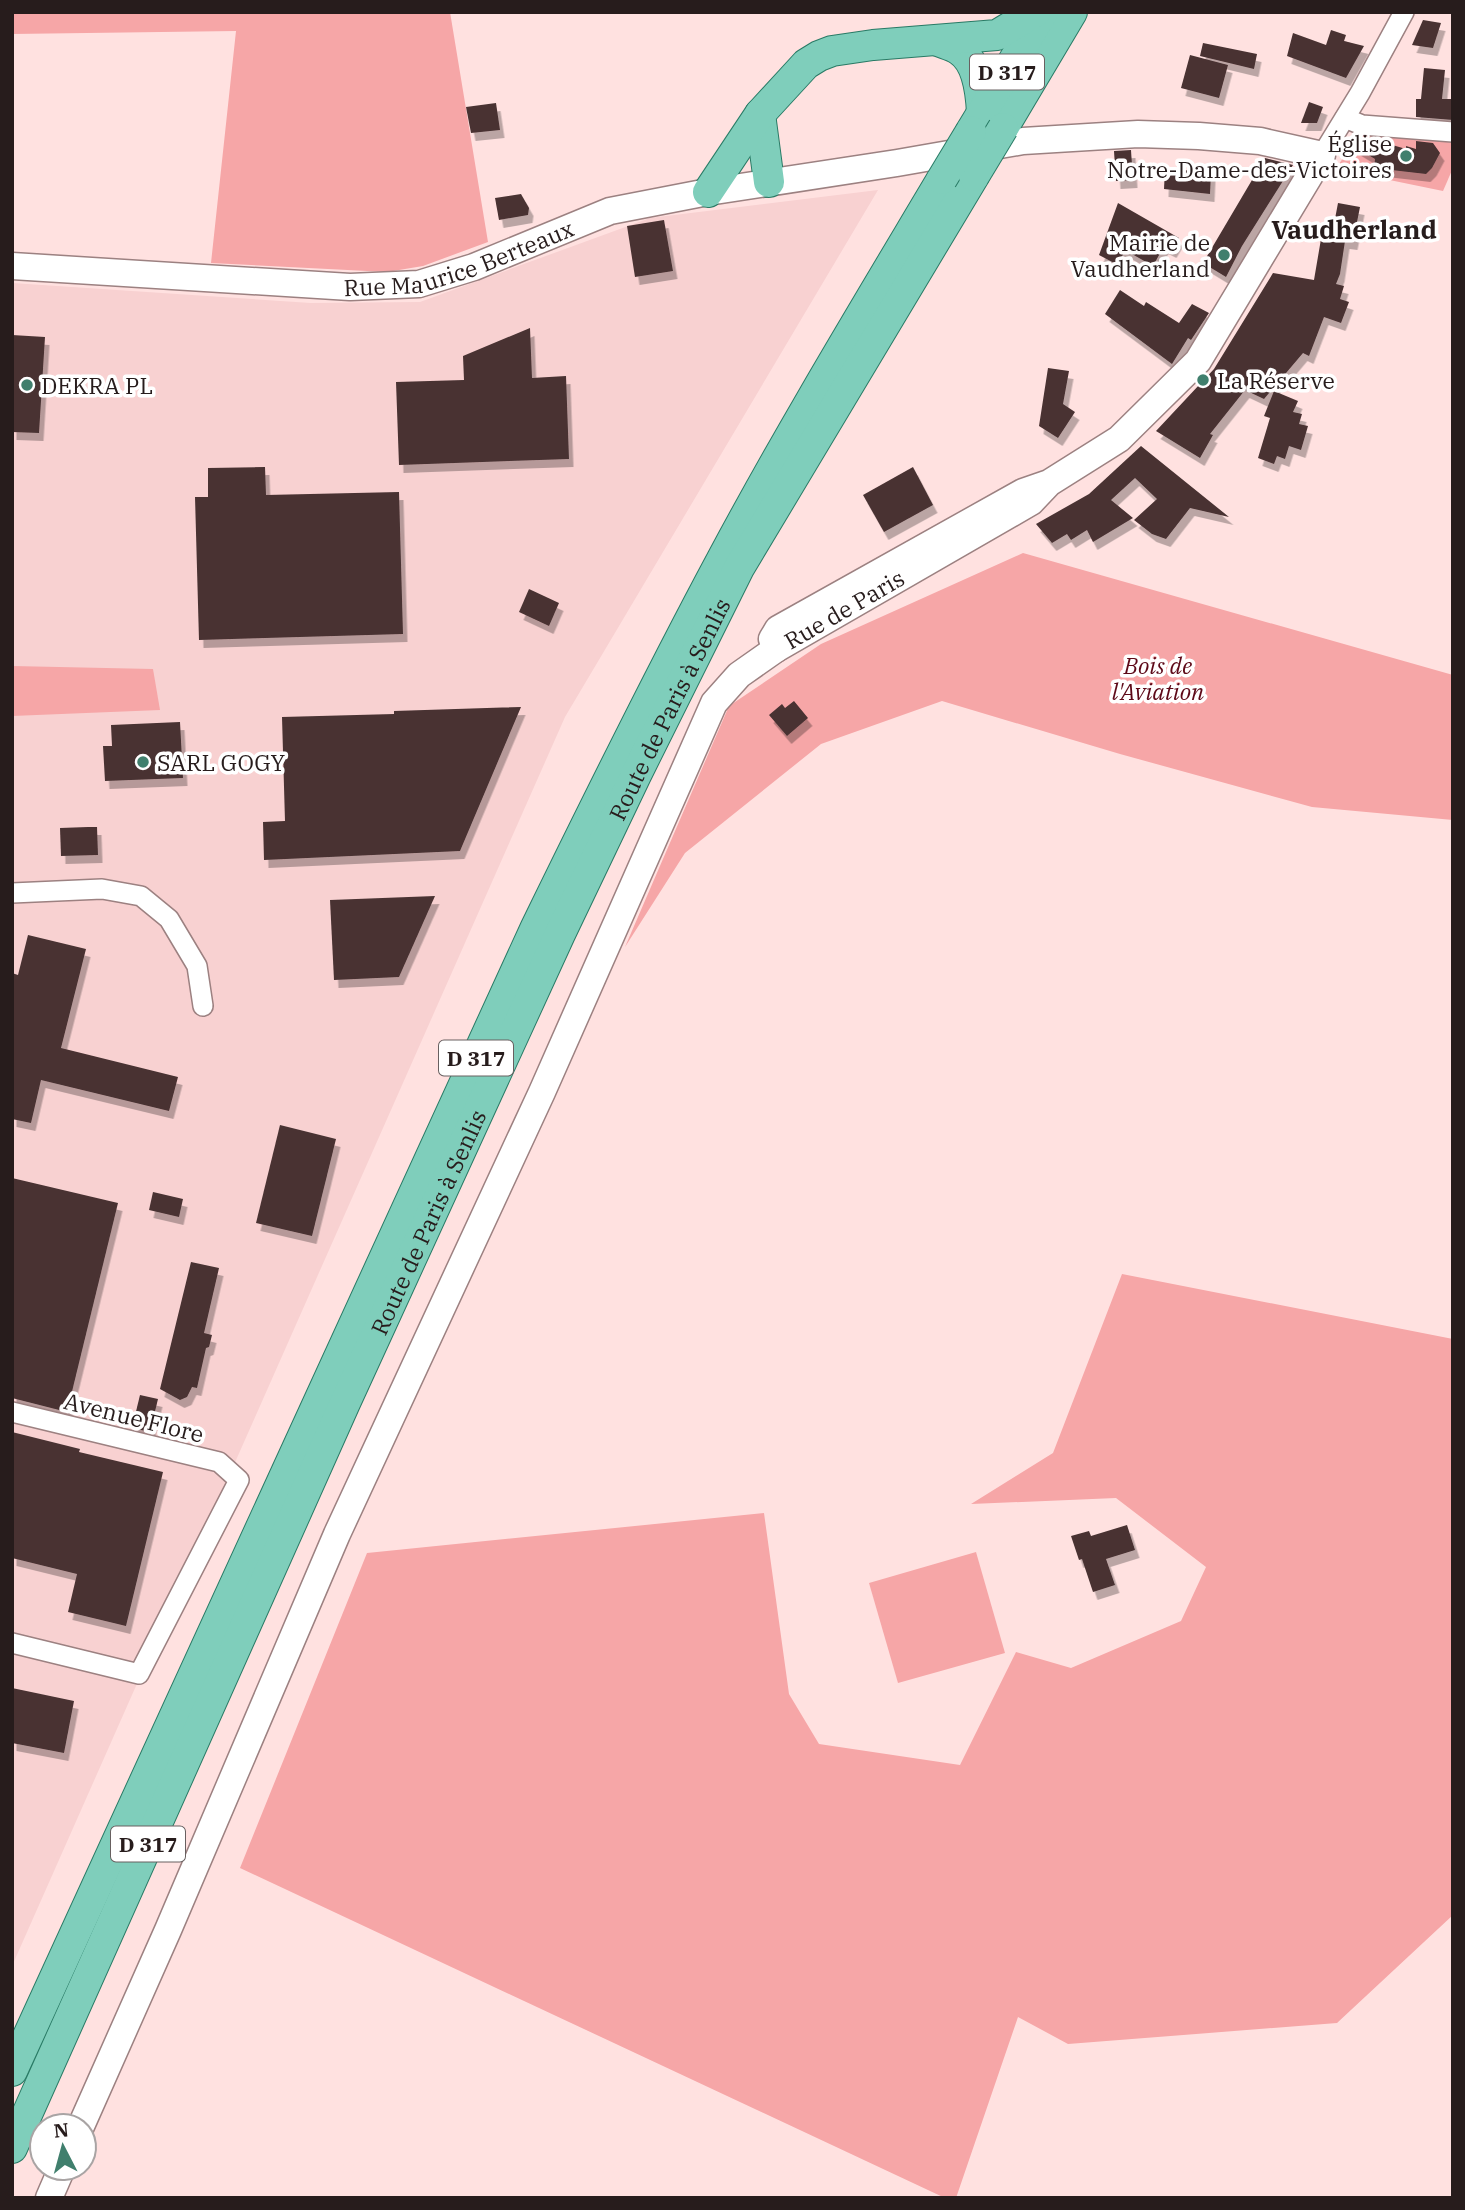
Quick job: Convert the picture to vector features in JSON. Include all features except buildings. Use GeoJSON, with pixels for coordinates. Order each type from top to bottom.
{"type":"FeatureCollection","features":[{"type":"Feature","properties":{"kind":"main road"},"geometry":{"type":"LineString","coordinates":[[708,192],[760,114],[806,64],[819,56],[832,51],[873,45],[997,34],[1035,12]]}},
{"type":"Feature","properties":{"kind":"main road","name":"D 317"},"geometry":{"type":"LineString","coordinates":[[995,128],[1043,12]]}},
{"type":"Feature","properties":{"kind":"main road","name":"D 317"},"geometry":{"type":"LineString","coordinates":[[995,128],[1072,12]]}},
{"type":"Feature","properties":{"kind":"main road"},"geometry":{"type":"LineString","coordinates":[[938,41],[960,50],[971,62],[995,128]]}},
{"type":"Feature","properties":{"kind":"main road"},"geometry":{"type":"LineString","coordinates":[[760,114],[769,182]]}},
{"type":"Feature","properties":{"kind":"main road","name":"Route de Paris à Senlis"},"geometry":{"type":"LineString","coordinates":[[12,2147],[351,1391],[560,934],[636,775],[740,568],[974,176],[995,128]]}},
{"type":"Feature","properties":{"kind":"main road","name":"Route de Paris à Senlis"},"geometry":{"type":"LineString","coordinates":[[12,2071],[519,965],[617,760],[762,487],[942,179],[995,128]]}},
{"type":"Feature","properties":{"kind":"street","name":"Rue de Paris"},"geometry":{"type":"LineString","coordinates":[[87,2112],[337,1534],[542,1092],[714,703],[739,675],[776,649],[772,639],[778,629],[1023,492],[1049,483],[1119,439],[1198,361],[1345,118],[1404,12]]}},
{"type":"Feature","properties":{"kind":"street"},"geometry":{"type":"LineString","coordinates":[[1345,118],[1362,125],[1453,132]]}},
{"type":"Feature","properties":{"kind":"street","name":"Rue Maurice Berteaux"},"geometry":{"type":"LineString","coordinates":[[12,267],[350,287],[419,284],[474,267],[610,211],[708,192],[897,163],[995,128],[1260,141],[1322,155]]}},
{"type":"Feature","properties":{"kind":"street"},"geometry":{"type":"LineString","coordinates":[[12,893],[102,889],[141,896],[169,919],[197,966],[203,1006]]}},
{"type":"Feature","properties":{"kind":"street","name":"Avenue Flore"},"geometry":{"type":"LineString","coordinates":[[12,1412],[219,1462],[239,1480],[139,1674],[12,1643]]}},
{"type":"Feature","properties":{"kind":"shaded area"},"geometry":{"type":"Polygon","coordinates":[[[878,190],[565,717],[12,1966],[12,283],[311,303],[420,302],[650,218],[878,190]]]}},
{"type":"Feature","properties":{"kind":"green space"},"geometry":{"type":"Polygon","coordinates":[[[12,12],[450,12],[488,242],[423,266],[387,272],[211,263],[236,31],[12,34],[12,12]]]}},
{"type":"Feature","properties":{"kind":"green space"},"geometry":{"type":"Polygon","coordinates":[[[1358,134],[1422,137],[1453,143],[1453,168],[1443,191],[1336,169],[1358,134]]]}},
{"type":"Feature","properties":{"kind":"green space","name":"Bois de l'Aviation"},"geometry":{"type":"Polygon","coordinates":[[[1023,553],[1453,675],[1453,820],[1312,807],[942,701],[821,744],[685,853],[625,947],[729,706],[821,644],[1023,553]]]}},
{"type":"Feature","properties":{"kind":"green space"},"geometry":{"type":"Polygon","coordinates":[[[12,666],[153,669],[160,710],[12,716],[12,666]]]}},
{"type":"Feature","properties":{"kind":"green space"},"geometry":{"type":"Polygon","coordinates":[[[1122,1274],[1453,1339],[1453,1915],[1337,2023],[1068,2044],[1018,2017],[956,2198],[945,2198],[240,1868],[367,1553],[764,1513],[789,1694],[819,1744],[960,1765],[1016,1652],[1071,1668],[1181,1621],[1206,1567],[1116,1498],[971,1504],[1053,1453],[1122,1274]]]}},
{"type":"Feature","properties":{"kind":"green space"},"geometry":{"type":"Polygon","coordinates":[[[976,1552],[1005,1653],[898,1683],[869,1583],[976,1552]]]}},
{"type":"Feature","properties":{"kind":"place","name":"Église Notre-Dame-des-Victoires"},"geometry":{"type":"Point","coordinates":[1406,156]}},
{"type":"Feature","properties":{"kind":"place","name":"Mairie de Vaudherland"},"geometry":{"type":"Point","coordinates":[1224,255]}},
{"type":"Feature","properties":{"kind":"place","name":"La Réserve"},"geometry":{"type":"Point","coordinates":[1203,380]}},
{"type":"Feature","properties":{"kind":"place","name":"DEKRA PL"},"geometry":{"type":"Point","coordinates":[27,385]}},
{"type":"Feature","properties":{"kind":"place","name":"SARL GOGY"},"geometry":{"type":"Point","coordinates":[143,762]}},
{"type":"Feature","properties":{"kind":"district","name":"Vaudherland"},"geometry":{"type":"Point","coordinates":[1354,229]}}]}
